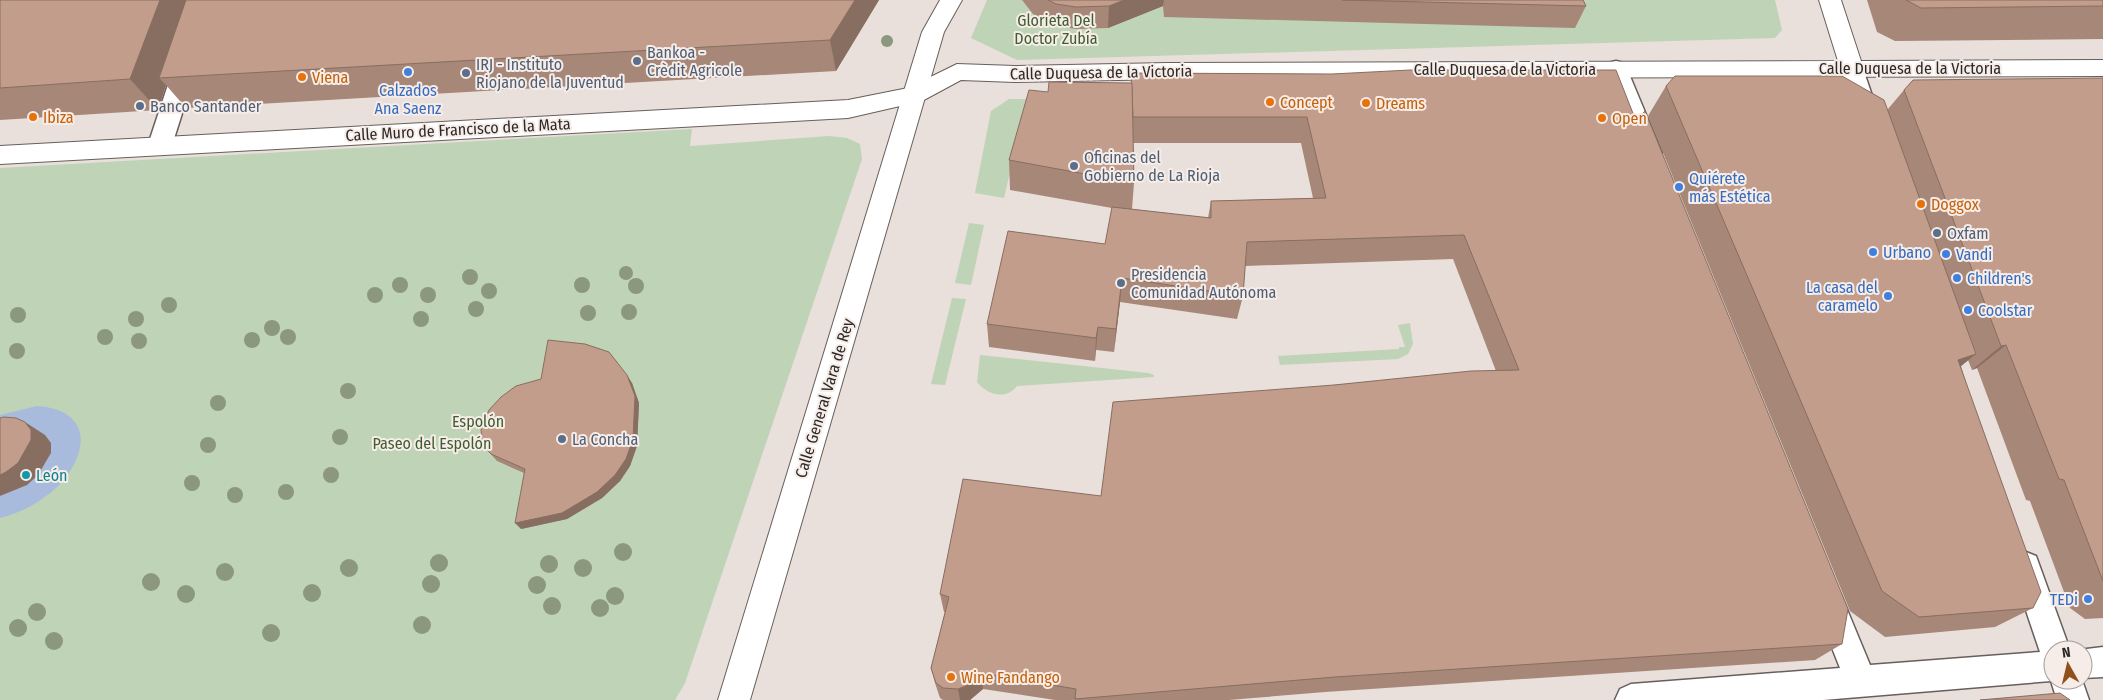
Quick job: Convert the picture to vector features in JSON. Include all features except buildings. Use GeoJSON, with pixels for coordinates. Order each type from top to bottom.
{"type":"FeatureCollection","features":[{"type":"Feature","properties":{"kind":"street"},"geometry":{"type":"LineString","coordinates":[[160,145],[207,0]]}},
{"type":"Feature","properties":{"kind":"street","name":"Calle General Vara de Rey"},"geometry":{"type":"LineString","coordinates":[[734,700],[933,32],[951,0]]}},
{"type":"Feature","properties":{"kind":"street"},"geometry":{"type":"LineString","coordinates":[[1830,0],[1875,137]]}},
{"type":"Feature","properties":{"kind":"street","name":"Calle Duquesa de la Victoria"},"geometry":{"type":"LineString","coordinates":[[914,95],[956,72],[1015,74],[1168,71],[2103,68]]}},
{"type":"Feature","properties":{"kind":"street"},"geometry":{"type":"LineString","coordinates":[[1616,69],[1658,173]]}},
{"type":"Feature","properties":{"kind":"street","name":"Calle Muro de Francisco de la Mata"},"geometry":{"type":"LineString","coordinates":[[0,155],[848,109],[914,95]]}},
{"type":"Feature","properties":{"kind":"street"},"geometry":{"type":"LineString","coordinates":[[2019,548],[2052,640]]}},
{"type":"Feature","properties":{"kind":"street"},"geometry":{"type":"LineString","coordinates":[[1820,580],[1861,681]]}},
{"type":"Feature","properties":{"kind":"street"},"geometry":{"type":"LineString","coordinates":[[1630,700],[2043,667]]}},
{"type":"Feature","properties":{"kind":"green space","name":"Glorieta Del Doctor Zubía"},"geometry":{"type":"Polygon","coordinates":[[[987,0],[1775,0],[1782,30],[1775,38],[1017,60],[971,38],[987,0]]]}},
{"type":"Feature","properties":{"kind":"green space"},"geometry":{"type":"Polygon","coordinates":[[[1009,99],[1115,100],[1024,112],[1004,198],[975,193],[991,111],[1009,99]]]}},
{"type":"Feature","properties":{"kind":"green space","name":"Paseo del Espolón"},"geometry":{"type":"Polygon","coordinates":[[[692,129],[690,146],[829,136],[847,138],[860,144],[862,159],[685,683],[675,700],[0,700],[0,168],[692,129]]]}},
{"type":"Feature","properties":{"kind":"green space"},"geometry":{"type":"Polygon","coordinates":[[[969,223],[984,225],[971,285],[955,283],[969,223]]]}},
{"type":"Feature","properties":{"kind":"green space"},"geometry":{"type":"Polygon","coordinates":[[[952,298],[966,299],[945,385],[931,384],[952,298]]]}},
{"type":"Feature","properties":{"kind":"green space"},"geometry":{"type":"Polygon","coordinates":[[[1410,323],[1413,344],[1408,354],[1398,359],[1280,365],[1278,356],[1399,349],[1399,347],[1405,347],[1398,325],[1410,323]]]}},
{"type":"Feature","properties":{"kind":"green space"},"geometry":{"type":"Polygon","coordinates":[[[980,355],[1148,373],[1154,375],[1154,377],[1017,386],[1007,393],[996,394],[986,390],[977,382],[980,355]]]}},
{"type":"Feature","properties":{"kind":"water"},"geometry":{"type":"Polygon","coordinates":[[[37,406],[55,409],[68,416],[77,425],[80,436],[80,448],[76,461],[57,487],[44,497],[23,510],[0,518],[0,415],[37,406]]]}},
{"type":"Feature","properties":{"kind":"place","name":"Bankoa - Crèdit Agricole"},"geometry":{"type":"Point","coordinates":[637,61]}},
{"type":"Feature","properties":{"kind":"place","name":"Calzados Ana Saenz"},"geometry":{"type":"Point","coordinates":[408,72]}},
{"type":"Feature","properties":{"kind":"place","name":"IRJ - Instituto Riojano de la Juventud"},"geometry":{"type":"Point","coordinates":[466,73]}},
{"type":"Feature","properties":{"kind":"place","name":"Viena"},"geometry":{"type":"Point","coordinates":[302,77]}},
{"type":"Feature","properties":{"kind":"place","name":"Concept"},"geometry":{"type":"Point","coordinates":[1270,102]}},
{"type":"Feature","properties":{"kind":"place","name":"Dreams"},"geometry":{"type":"Point","coordinates":[1366,103]}},
{"type":"Feature","properties":{"kind":"place","name":"Banco Santander"},"geometry":{"type":"Point","coordinates":[140,106]}},
{"type":"Feature","properties":{"kind":"place","name":"Ibiza"},"geometry":{"type":"Point","coordinates":[33,117]}},
{"type":"Feature","properties":{"kind":"place","name":"Open"},"geometry":{"type":"Point","coordinates":[1602,118]}},
{"type":"Feature","properties":{"kind":"place","name":"Oficinas del Gobierno de La Rioja"},"geometry":{"type":"Point","coordinates":[1074,166]}},
{"type":"Feature","properties":{"kind":"place","name":"Quiérete más Estética"},"geometry":{"type":"Point","coordinates":[1679,187]}},
{"type":"Feature","properties":{"kind":"place","name":"Doggox"},"geometry":{"type":"Point","coordinates":[1921,204]}},
{"type":"Feature","properties":{"kind":"place","name":"Oxfam"},"geometry":{"type":"Point","coordinates":[1937,233]}},
{"type":"Feature","properties":{"kind":"place","name":"Urbano"},"geometry":{"type":"Point","coordinates":[1873,252]}},
{"type":"Feature","properties":{"kind":"place","name":"Vandi"},"geometry":{"type":"Point","coordinates":[1946,254]}},
{"type":"Feature","properties":{"kind":"place","name":"Children's"},"geometry":{"type":"Point","coordinates":[1957,278]}},
{"type":"Feature","properties":{"kind":"place","name":"Presidencia Comunidad Autónoma"},"geometry":{"type":"Point","coordinates":[1121,283]}},
{"type":"Feature","properties":{"kind":"place","name":"La casa del caramelo"},"geometry":{"type":"Point","coordinates":[1888,296]}},
{"type":"Feature","properties":{"kind":"place","name":"Coolstar"},"geometry":{"type":"Point","coordinates":[1968,310]}},
{"type":"Feature","properties":{"kind":"place","name":"La Concha"},"geometry":{"type":"Point","coordinates":[562,439]}},
{"type":"Feature","properties":{"kind":"place","name":"León"},"geometry":{"type":"Point","coordinates":[26,475]}},
{"type":"Feature","properties":{"kind":"place","name":"TEDi"},"geometry":{"type":"Point","coordinates":[2088,599]}},
{"type":"Feature","properties":{"kind":"place","name":"Wine Fandango"},"geometry":{"type":"Point","coordinates":[951,677]}},
{"type":"Feature","properties":{"kind":"park label","name":"Espolón"},"geometry":{"type":"Point","coordinates":[478,421]}}]}
